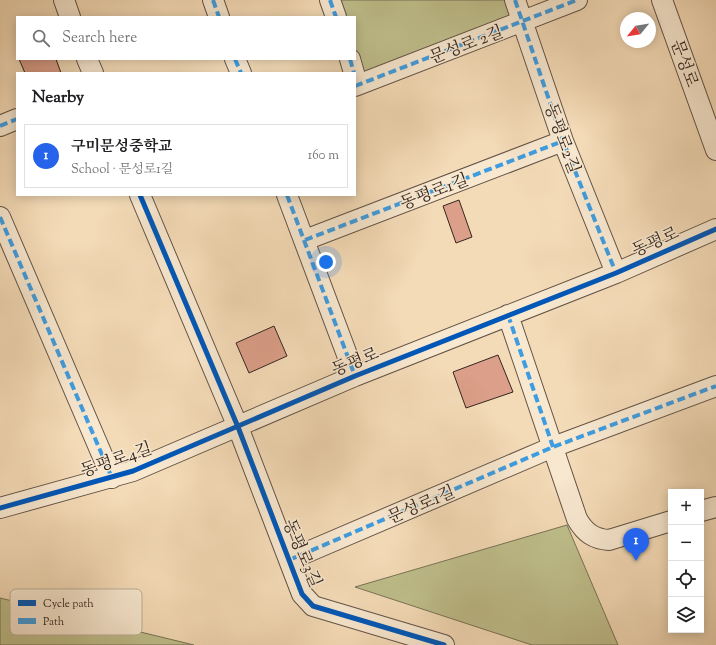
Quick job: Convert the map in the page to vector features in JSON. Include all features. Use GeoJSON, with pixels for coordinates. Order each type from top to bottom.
{"type":"FeatureCollection","features":[{"type":"Feature","properties":{"kind":"street"},"geometry":{"type":"LineString","coordinates":[[64,0],[70,16]]}},
{"type":"Feature","properties":{"kind":"street"},"geometry":{"type":"LineString","coordinates":[[213,0],[219,16]]}},
{"type":"Feature","properties":{"kind":"street"},"geometry":{"type":"LineString","coordinates":[[330,0],[336,16]]}},
{"type":"Feature","properties":{"kind":"street","name":"동평로2길"},"geometry":{"type":"LineString","coordinates":[[515,0],[563,141],[616,273]]}},
{"type":"Feature","properties":{"kind":"street","name":"문성로 2길"},"geometry":{"type":"LineString","coordinates":[[356,79],[523,22],[577,0]]}},
{"type":"Feature","properties":{"kind":"street","name":"문성로"},"geometry":{"type":"LineString","coordinates":[[662,0],[716,150]]}},
{"type":"Feature","properties":{"kind":"street"},"geometry":{"type":"LineString","coordinates":[[87,60],[93,72]]}},
{"type":"Feature","properties":{"kind":"street"},"geometry":{"type":"LineString","coordinates":[[235,60],[240,72]]}},
{"type":"Feature","properties":{"kind":"street"},"geometry":{"type":"LineString","coordinates":[[350,60],[354,72]]}},
{"type":"Feature","properties":{"kind":"street"},"geometry":{"type":"LineString","coordinates":[[0,126],[16,119]]}},
{"type":"Feature","properties":{"kind":"street","name":"동평로1길"},"geometry":{"type":"LineString","coordinates":[[305,240],[563,141]]}},
{"type":"Feature","properties":{"kind":"street"},"geometry":{"type":"LineString","coordinates":[[140,196],[238,426]]}},
{"type":"Feature","properties":{"kind":"street"},"geometry":{"type":"LineString","coordinates":[[287,196],[355,376]]}},
{"type":"Feature","properties":{"kind":"street","name":"동평로4길"},"geometry":{"type":"LineString","coordinates":[[0,217],[112,478]]}},
{"type":"Feature","properties":{"kind":"street","name":"동평로"},"geometry":{"type":"LineString","coordinates":[[238,426],[355,376],[616,273],[716,229]]}},
{"type":"Feature","properties":{"kind":"street"},"geometry":{"type":"LineString","coordinates":[[508,315],[577,519],[582,528],[590,536],[600,540],[609,540],[668,522]]}},
{"type":"Feature","properties":{"kind":"street","name":"문성로1길"},"geometry":{"type":"LineString","coordinates":[[289,560],[553,447],[716,386]]}},
{"type":"Feature","properties":{"kind":"street","name":"동평로4길"},"geometry":{"type":"LineString","coordinates":[[0,508],[112,478],[238,426]]}},
{"type":"Feature","properties":{"kind":"street","name":"동평로3길"},"geometry":{"type":"LineString","coordinates":[[238,426],[302,594],[313,606],[444,645]]}},
{"type":"Feature","properties":{"kind":"street"},"geometry":{"type":"LineString","coordinates":[[704,510],[716,507]]}},
{"type":"Feature","properties":{"kind":"green space"},"geometry":{"type":"Polygon","coordinates":[[[330,0],[515,0],[523,22],[358,84],[355,60],[356,16],[336,16],[330,0]]]}},
{"type":"Feature","properties":{"kind":"green space"},"geometry":{"type":"Polygon","coordinates":[[[567,525],[618,645],[532,645],[355,587],[567,525]]]}},
{"type":"Feature","properties":{"kind":"green space"},"geometry":{"type":"Polygon","coordinates":[[[0,598],[10,600],[10,635],[142,635],[142,632],[194,645],[0,645],[0,598]]]}},
{"type":"Feature","properties":{"kind":"building"},"geometry":{"type":"Polygon","coordinates":[[[19,60],[56,60],[61,72],[25,72],[19,60]]]}},
{"type":"Feature","properties":{"kind":"building"},"geometry":{"type":"Polygon","coordinates":[[[459,200],[472,237],[456,243],[443,206],[459,200]]]}},
{"type":"Feature","properties":{"kind":"building"},"geometry":{"type":"Polygon","coordinates":[[[274,326],[287,356],[249,373],[236,343],[274,326]]]}},
{"type":"Feature","properties":{"kind":"building"},"geometry":{"type":"Polygon","coordinates":[[[498,355],[513,392],[466,408],[453,372],[498,355]]]}},
{"type":"Feature","properties":{"kind":"marked path"},"geometry":{"type":"LineString","coordinates":[[213,0],[219,16]]}},
{"type":"Feature","properties":{"kind":"marked path"},"geometry":{"type":"LineString","coordinates":[[330,0],[336,16]]}},
{"type":"Feature","properties":{"kind":"marked path"},"geometry":{"type":"LineString","coordinates":[[515,0],[563,141],[616,273]]}},
{"type":"Feature","properties":{"kind":"marked path"},"geometry":{"type":"LineString","coordinates":[[356,86],[577,0]]}},
{"type":"Feature","properties":{"kind":"marked path"},"geometry":{"type":"LineString","coordinates":[[235,60],[241,72]]}},
{"type":"Feature","properties":{"kind":"marked path"},"geometry":{"type":"LineString","coordinates":[[350,60],[354,72]]}},
{"type":"Feature","properties":{"kind":"marked path"},"geometry":{"type":"LineString","coordinates":[[0,126],[16,119]]}},
{"type":"Feature","properties":{"kind":"marked path"},"geometry":{"type":"LineString","coordinates":[[305,240],[563,141]]}},
{"type":"Feature","properties":{"kind":"marked path"},"geometry":{"type":"LineString","coordinates":[[287,196],[355,376]]}},
{"type":"Feature","properties":{"kind":"marked path"},"geometry":{"type":"LineString","coordinates":[[0,217],[112,478]]}},
{"type":"Feature","properties":{"kind":"marked path"},"geometry":{"type":"LineString","coordinates":[[508,315],[553,447]]}},
{"type":"Feature","properties":{"kind":"marked path"},"geometry":{"type":"LineString","coordinates":[[289,560],[553,447],[716,386]]}},
{"type":"Feature","properties":{"kind":"cycle path"},"geometry":{"type":"LineString","coordinates":[[140,196],[238,427],[302,594],[313,606],[444,645]]}},
{"type":"Feature","properties":{"kind":"cycle path"},"geometry":{"type":"LineString","coordinates":[[0,508],[133,471],[355,376],[616,273],[716,229]]}},
{"type":"Feature","properties":{"kind":"place","name":"구미문성중학교"},"geometry":{"type":"Point","coordinates":[636,561]}}]}
